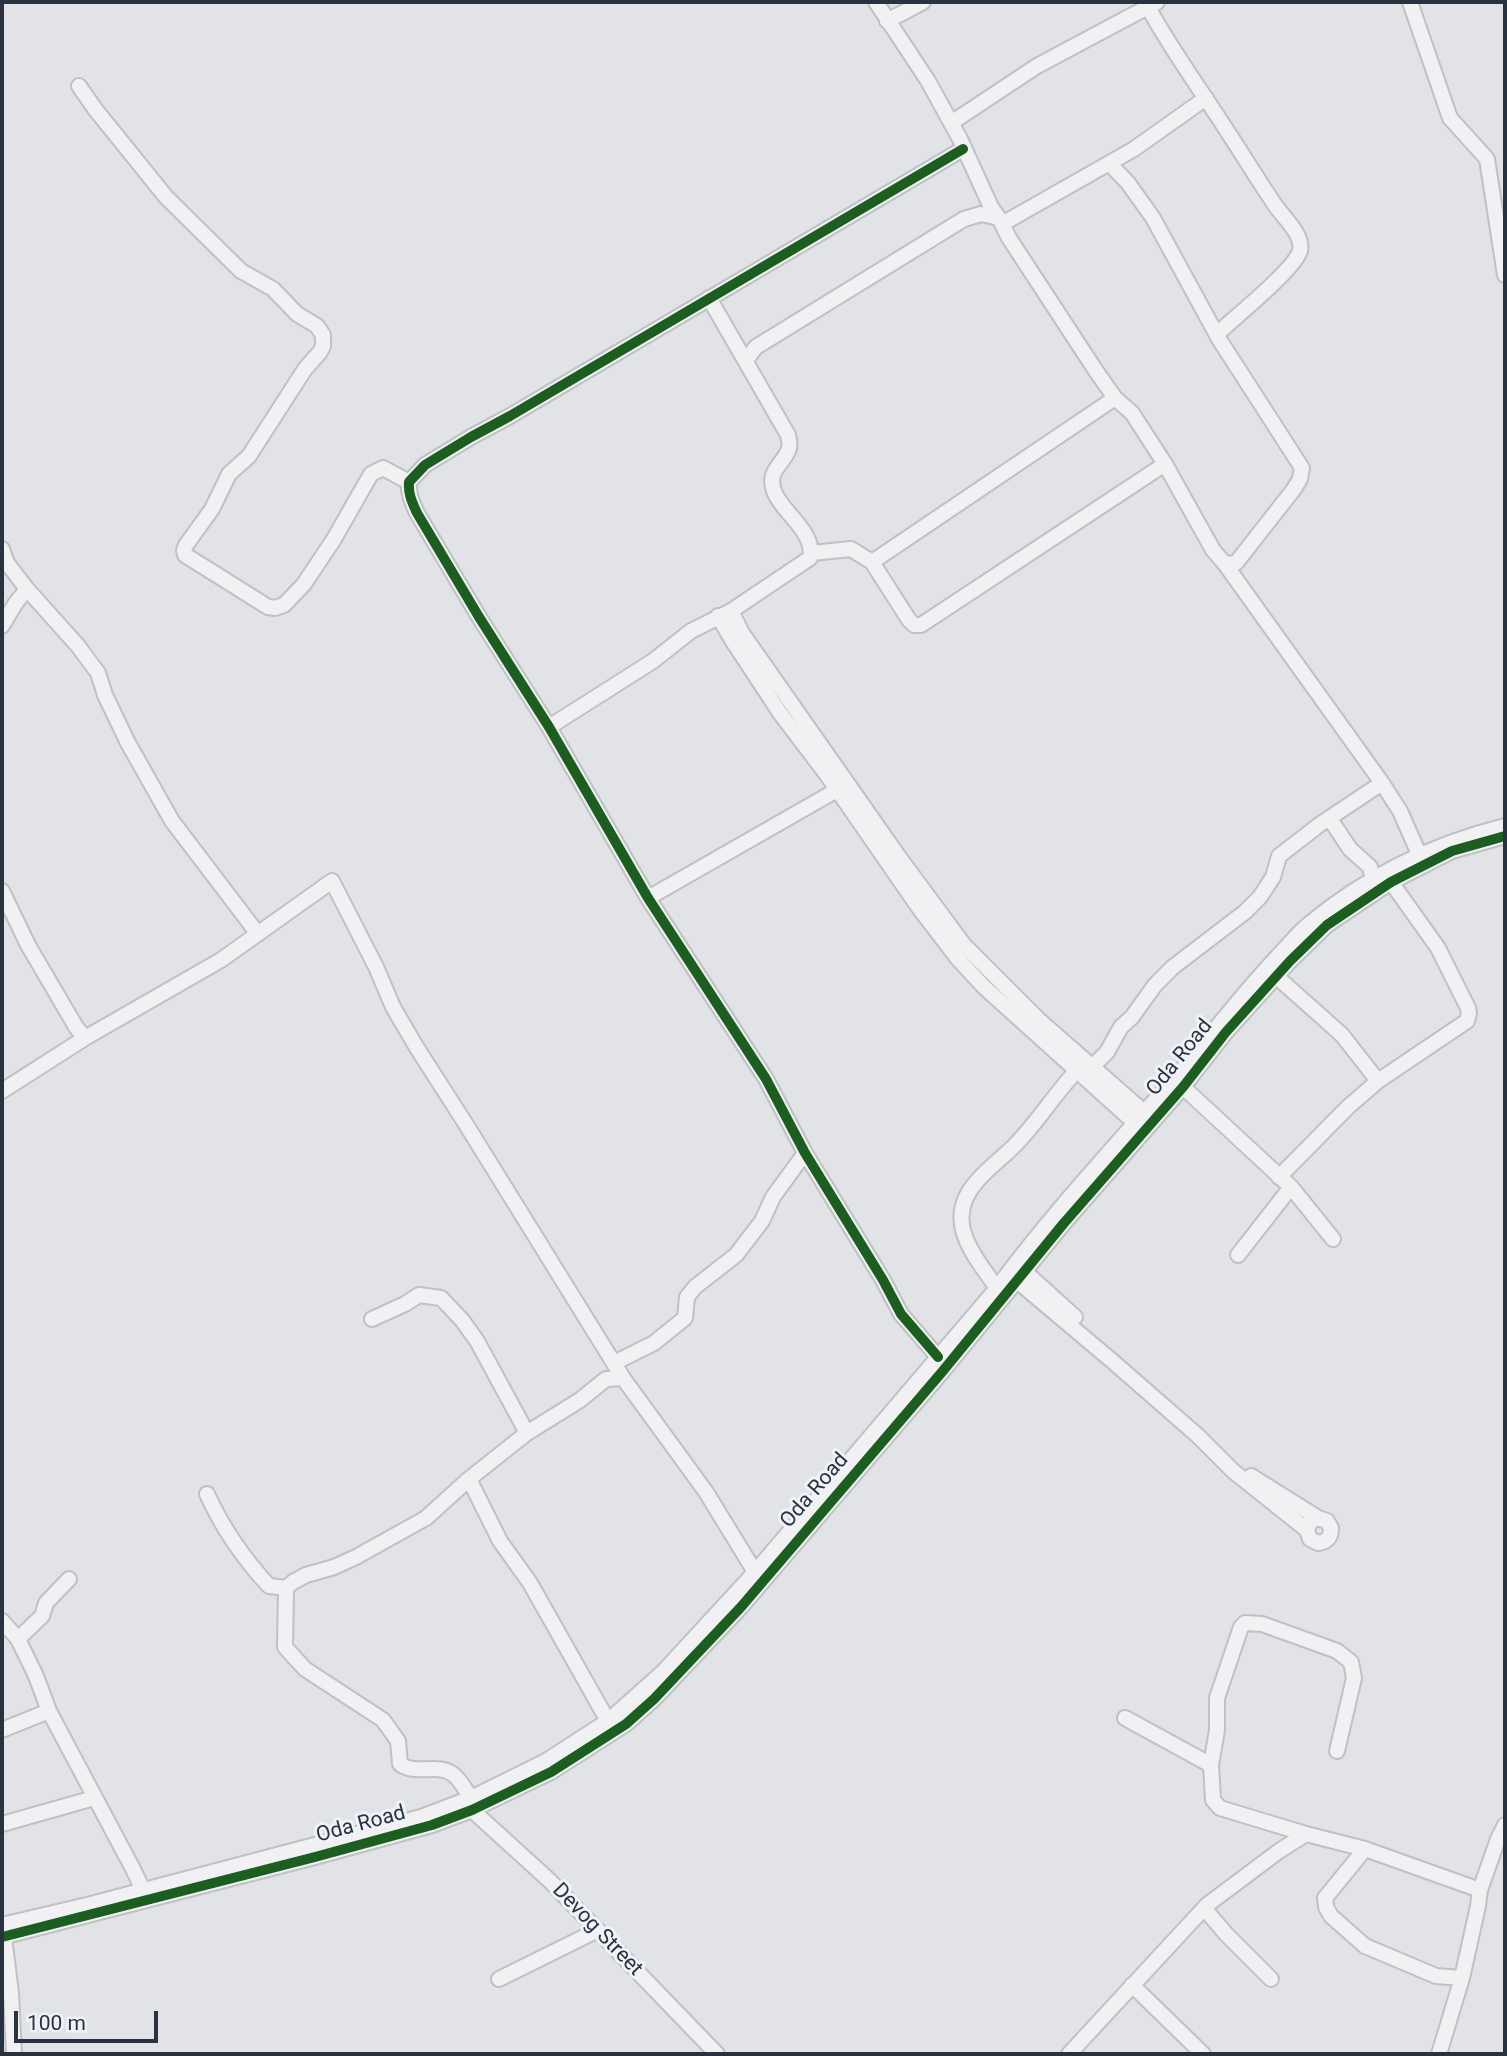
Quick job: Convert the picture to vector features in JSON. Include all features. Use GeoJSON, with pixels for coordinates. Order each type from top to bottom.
{"type":"FeatureCollection","features":[{"type":"Feature","properties":{"kind":"street"},"geometry":{"type":"LineString","coordinates":[[876,2],[928,81],[991,207],[1029,270],[1115,398],[1132,413],[1165,464],[1213,550],[1226,564],[1382,783],[1400,811],[1419,855]]}},
{"type":"Feature","properties":{"kind":"street"},"geometry":{"type":"LineString","coordinates":[[887,21],[923,2]]}},
{"type":"Feature","properties":{"kind":"street"},"geometry":{"type":"LineString","coordinates":[[1410,2],[1450,118],[1487,159],[1505,275]]}},
{"type":"Feature","properties":{"kind":"street"},"geometry":{"type":"LineString","coordinates":[[951,123],[1037,66],[1152,5],[1168,43],[1275,206],[1299,237],[1301,247],[1284,272],[1217,334]]}},
{"type":"Feature","properties":{"kind":"street"},"geometry":{"type":"LineString","coordinates":[[79,86],[166,197],[241,271],[273,289],[297,314],[317,326],[323,335],[320,352],[305,369],[249,456],[229,474],[212,509],[186,545],[185,555],[268,607],[281,607],[292,598],[323,557],[371,474],[383,468],[409,482]]}},
{"type":"Feature","properties":{"kind":"street"},"geometry":{"type":"LineString","coordinates":[[746,360],[756,347],[964,219],[981,214],[1001,221],[1109,163],[1168,126],[1206,98]]}},
{"type":"Feature","properties":{"kind":"street"},"geometry":{"type":"LineString","coordinates":[[938,1357],[901,1314],[805,1153],[766,1079],[648,898],[549,727],[417,513],[410,499],[409,482],[425,465],[471,436],[510,416],[963,149]]}},
{"type":"Feature","properties":{"kind":"street"},"geometry":{"type":"LineString","coordinates":[[1109,163],[1128,183],[1153,218],[1217,334],[1302,468],[1294,489],[1239,561],[1232,565],[1226,564]]}},
{"type":"Feature","properties":{"kind":"street"},"geometry":{"type":"LineString","coordinates":[[549,727],[653,661],[691,631],[724,614],[807,561],[812,553],[799,526],[774,492],[774,471],[789,450],[788,435],[709,298]]}},
{"type":"Feature","properties":{"kind":"street"},"geometry":{"type":"LineString","coordinates":[[873,562],[1115,398]]}},
{"type":"Feature","properties":{"kind":"street"},"geometry":{"type":"LineString","coordinates":[[812,553],[851,549],[873,562],[909,621],[914,625],[921,625],[1165,464]]}},
{"type":"Feature","properties":{"kind":"street"},"geometry":{"type":"LineString","coordinates":[[2,549],[7,563],[27,589],[78,646],[98,673],[105,695],[128,743],[172,821],[258,934]]}},
{"type":"Feature","properties":{"kind":"street"},"geometry":{"type":"LineString","coordinates":[[2,626],[27,589]]}},
{"type":"Feature","properties":{"kind":"street"},"geometry":{"type":"LineString","coordinates":[[724,614],[732,640],[780,713],[843,786],[984,987],[1085,1066],[1139,1118]]}},
{"type":"Feature","properties":{"kind":"street"},"geometry":{"type":"LineString","coordinates":[[997,1288],[972,1254],[961,1227],[961,1204],[977,1181],[1017,1143],[1085,1066],[1107,1052],[1121,1027],[1132,1017],[1155,985],[1173,967],[1245,912],[1260,897],[1273,877],[1279,856],[1319,825],[1382,783]]}},
{"type":"Feature","properties":{"kind":"street"},"geometry":{"type":"LineString","coordinates":[[648,898],[843,786]]}},
{"type":"Feature","properties":{"kind":"street"},"geometry":{"type":"LineString","coordinates":[[1330,819],[1352,850],[1370,867],[1373,879]]}},
{"type":"Feature","properties":{"kind":"street","name":"Oda Road"},"geometry":{"type":"LineString","coordinates":[[2,1933],[91,1904],[471,1804],[551,1772],[626,1724],[654,1699],[741,1607],[942,1372],[1020,1276],[1059,1219],[1139,1118],[1307,926],[1373,879],[1419,855],[1462,838],[1505,826]]}},
{"type":"Feature","properties":{"kind":"street","name":"Oda Road"},"geometry":{"type":"LineString","coordinates":[[2,1933],[432,1825],[608,1721],[663,1672],[755,1572],[997,1288],[1030,1243],[1059,1219],[1183,1087],[1226,1032],[1290,961],[1327,925],[1391,882],[1452,851],[1505,836]]}},
{"type":"Feature","properties":{"kind":"street"},"geometry":{"type":"LineString","coordinates":[[2,1091],[85,1038],[221,960],[332,881],[393,1007],[417,1048],[623,1378],[706,1492],[755,1572]]}},
{"type":"Feature","properties":{"kind":"street"},"geometry":{"type":"LineString","coordinates":[[1238,1255],[1285,1182],[1348,1107],[1378,1081],[1467,1021],[1469,1013],[1438,948],[1391,882]]}},
{"type":"Feature","properties":{"kind":"street"},"geometry":{"type":"LineString","coordinates":[[2,891],[28,945],[85,1038]]}},
{"type":"Feature","properties":{"kind":"street"},"geometry":{"type":"LineString","coordinates":[[1277,977],[1342,1035],[1378,1081]]}},
{"type":"Feature","properties":{"kind":"street"},"geometry":{"type":"LineString","coordinates":[[1183,1087],[1285,1182],[1332,1239]]}},
{"type":"Feature","properties":{"kind":"street"},"geometry":{"type":"LineString","coordinates":[[614,1363],[654,1343],[685,1318],[687,1297],[695,1287],[737,1255],[805,1153]]}},
{"type":"Feature","properties":{"kind":"street"},"geometry":{"type":"LineString","coordinates":[[1020,1276],[1214,1448],[1252,1476],[1327,1521],[1331,1528],[1327,1541],[1314,1542],[1307,1530],[1233,1471],[1214,1448]]}},
{"type":"Feature","properties":{"kind":"street"},"geometry":{"type":"LineString","coordinates":[[372,1319],[419,1295],[441,1298],[477,1341],[527,1433]]}},
{"type":"Feature","properties":{"kind":"street"},"geometry":{"type":"LineString","coordinates":[[207,1494],[219,1520],[257,1572],[269,1586],[286,1588],[306,1575],[356,1557],[426,1518],[469,1479],[527,1433],[580,1400],[606,1379],[623,1378]]}},
{"type":"Feature","properties":{"kind":"street"},"geometry":{"type":"LineString","coordinates":[[469,1479],[500,1541],[530,1583],[608,1721]]}},
{"type":"Feature","properties":{"kind":"street"},"geometry":{"type":"LineString","coordinates":[[1307,1530],[1310,1522],[1318,1518]]}},
{"type":"Feature","properties":{"kind":"street"},"geometry":{"type":"LineString","coordinates":[[18,1639],[42,1616],[46,1603],[69,1579]]}},
{"type":"Feature","properties":{"kind":"street","name":"Devog Street"},"geometry":{"type":"LineString","coordinates":[[286,1588],[285,1647],[292,1656],[306,1669],[383,1720],[398,1741],[400,1764],[406,1769],[445,1770],[456,1777],[471,1804],[550,1881],[717,2054]]}},
{"type":"Feature","properties":{"kind":"street"},"geometry":{"type":"LineString","coordinates":[[2,1621],[18,1639],[36,1676],[49,1712],[143,1890]]}},
{"type":"Feature","properties":{"kind":"street"},"geometry":{"type":"LineString","coordinates":[[1337,1751],[1354,1678],[1351,1662],[1336,1651],[1262,1624],[1250,1622],[1241,1626],[1217,1698],[1217,1730],[1210,1765],[1213,1800],[1220,1808],[1365,1849],[1480,1890]]}},
{"type":"Feature","properties":{"kind":"street"},"geometry":{"type":"LineString","coordinates":[[2,1730],[49,1712]]}},
{"type":"Feature","properties":{"kind":"street"},"geometry":{"type":"LineString","coordinates":[[1125,1718],[1210,1765]]}},
{"type":"Feature","properties":{"kind":"street"},"geometry":{"type":"LineString","coordinates":[[2,1825],[94,1798]]}},
{"type":"Feature","properties":{"kind":"street"},"geometry":{"type":"LineString","coordinates":[[1440,2054],[1462,1978],[1480,1890],[1505,1825]]}},
{"type":"Feature","properties":{"kind":"street"},"geometry":{"type":"LineString","coordinates":[[1069,2054],[1204,1908],[1306,1834]]}},
{"type":"Feature","properties":{"kind":"street"},"geometry":{"type":"LineString","coordinates":[[1365,1849],[1325,1898],[1331,1916],[1365,1946],[1436,1976],[1462,1978]]}},
{"type":"Feature","properties":{"kind":"street"},"geometry":{"type":"LineString","coordinates":[[1204,1908],[1271,1979]]}},
{"type":"Feature","properties":{"kind":"street"},"geometry":{"type":"LineString","coordinates":[[499,1979],[598,1930]]}},
{"type":"Feature","properties":{"kind":"street"},"geometry":{"type":"LineString","coordinates":[[2,1933],[14,2054]]}},
{"type":"Feature","properties":{"kind":"street"},"geometry":{"type":"LineString","coordinates":[[1132,1984],[1203,2054]]}},
{"type":"Feature","properties":{"kind":"cycle path"},"geometry":{"type":"LineString","coordinates":[[938,1357],[901,1314],[805,1153],[766,1079],[648,898],[549,727],[417,513],[409,482],[425,465],[471,437],[963,149]]}},
{"type":"Feature","properties":{"kind":"cycle path"},"geometry":{"type":"LineString","coordinates":[[2,1937],[432,1825],[472,1810],[551,1772],[626,1724],[654,1699],[741,1607],[942,1372],[1064,1223],[1183,1087],[1226,1032],[1290,961],[1327,925],[1391,882],[1452,851],[1505,836]]}}]}
